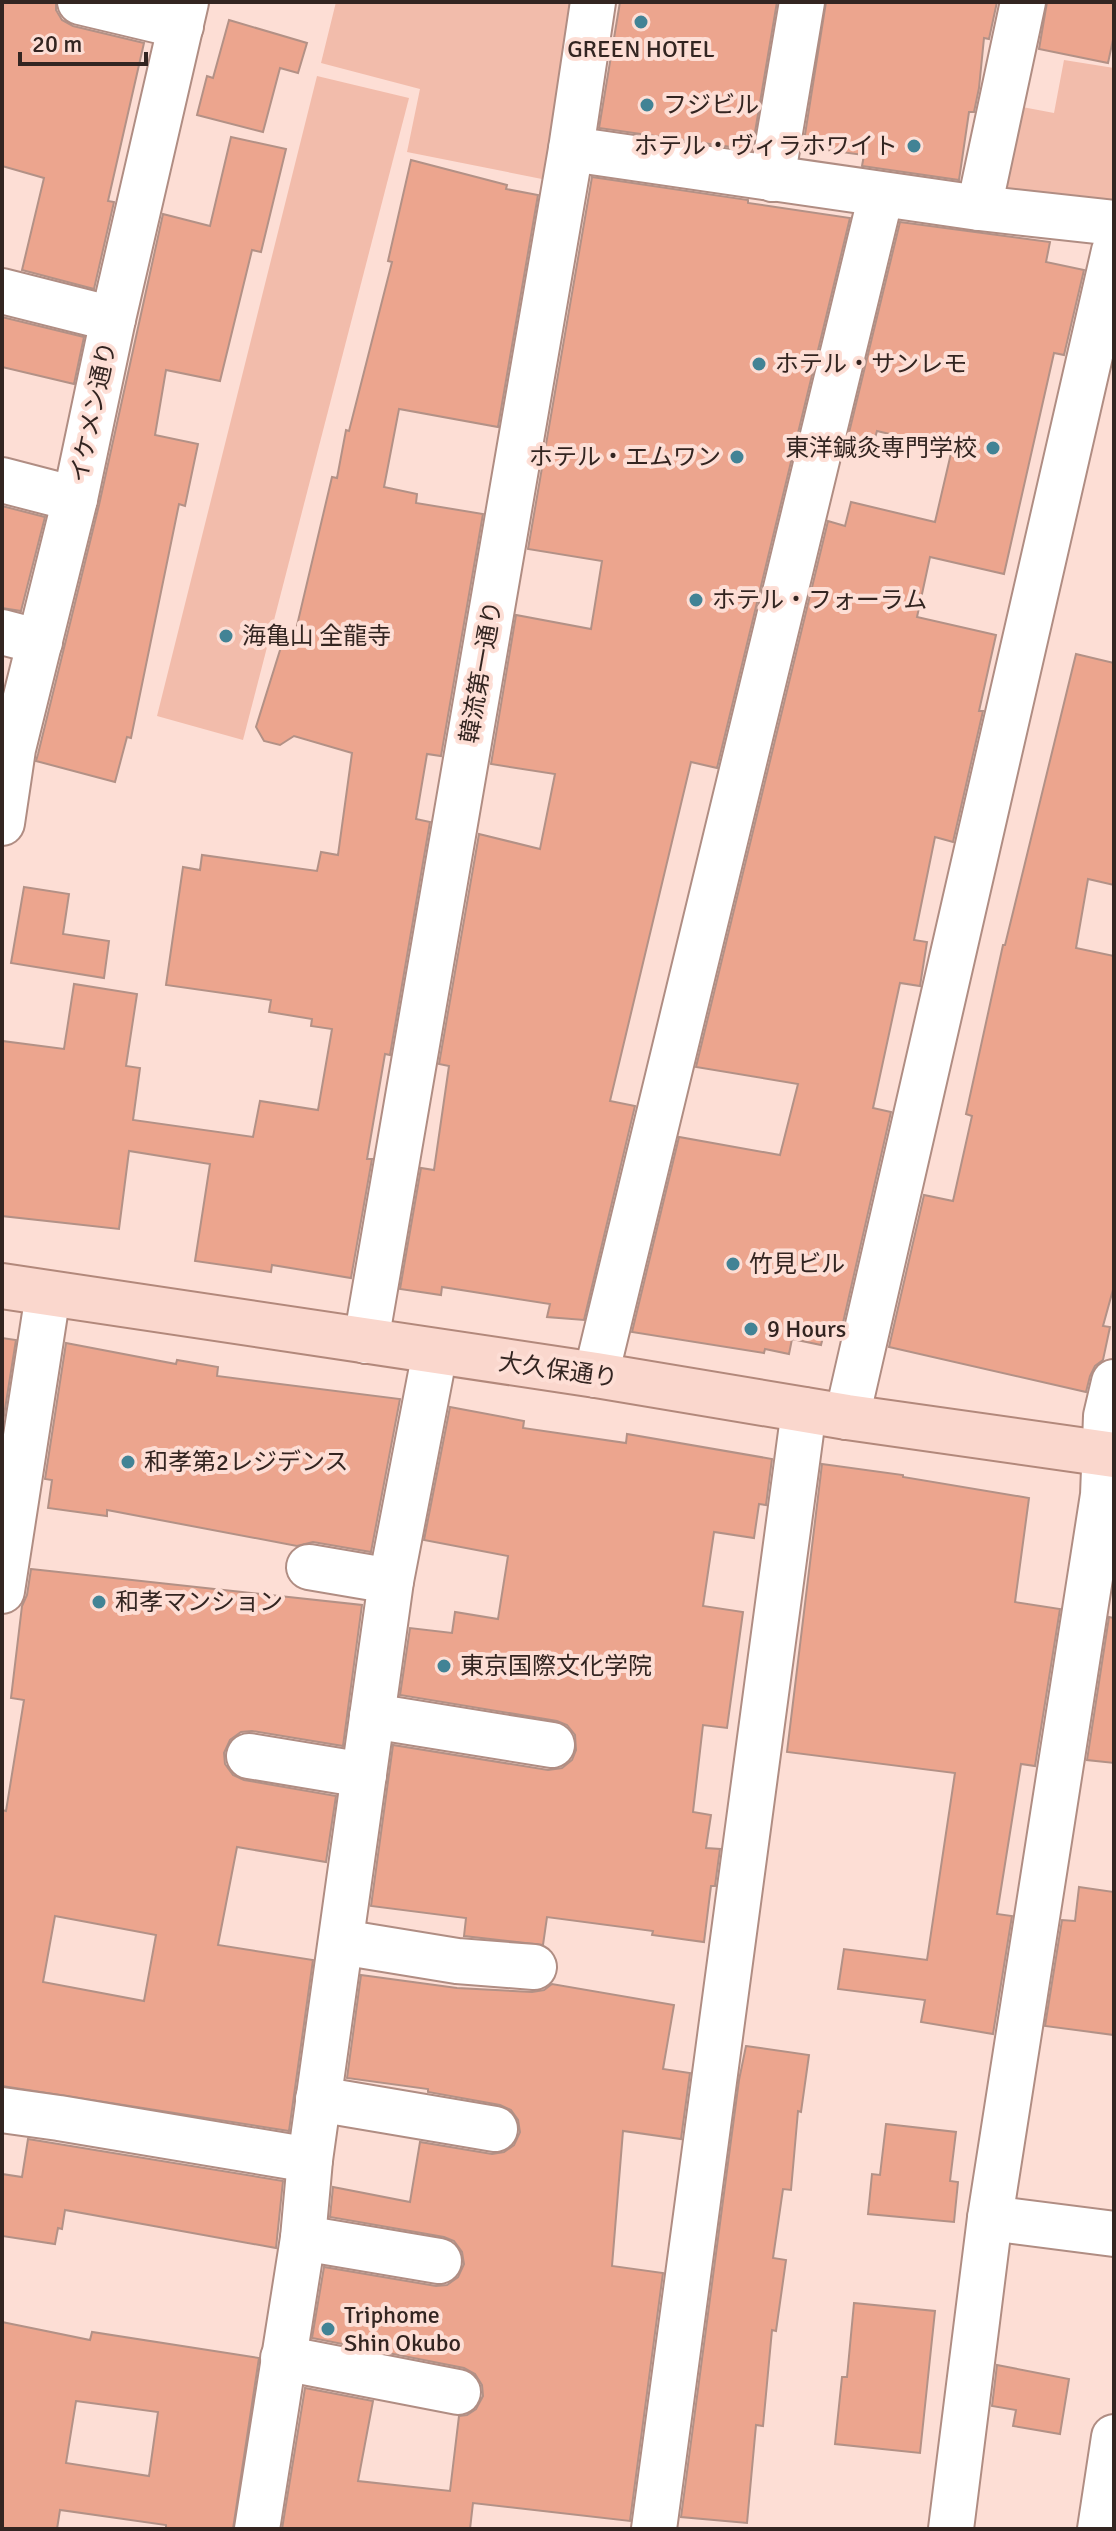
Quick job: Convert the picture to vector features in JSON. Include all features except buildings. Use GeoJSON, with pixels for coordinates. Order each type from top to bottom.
{"type":"FeatureCollection","features":[{"type":"Feature","properties":{"kind":"main road","name":"大久保通り"},"geometry":{"type":"LineString","coordinates":[[2,1286],[1109,1455]]}},
{"type":"Feature","properties":{"kind":"street"},"geometry":{"type":"LineString","coordinates":[[80,2],[184,14]]}},
{"type":"Feature","properties":{"kind":"street","name":"韓流第一通り"},"geometry":{"type":"LineString","coordinates":[[366,1341],[571,149],[593,2]]}},
{"type":"Feature","properties":{"kind":"street"},"geometry":{"type":"LineString","coordinates":[[772,179],[802,2]]}},
{"type":"Feature","properties":{"kind":"street"},"geometry":{"type":"LineString","coordinates":[[979,208],[1023,2]]}},
{"type":"Feature","properties":{"kind":"street","name":"イケメン通り"},"geometry":{"type":"LineString","coordinates":[[2,823],[13,749],[21,637],[75,499],[184,14]]}},
{"type":"Feature","properties":{"kind":"street"},"geometry":{"type":"LineString","coordinates":[[571,149],[881,195],[1114,223]]}},
{"type":"Feature","properties":{"kind":"street"},"geometry":{"type":"LineString","coordinates":[[596,1375],[881,195]]}},
{"type":"Feature","properties":{"kind":"street"},"geometry":{"type":"LineString","coordinates":[[847,1417],[1114,251]]}},
{"type":"Feature","properties":{"kind":"street"},"geometry":{"type":"LineString","coordinates":[[2,291],[113,319]]}},
{"type":"Feature","properties":{"kind":"street"},"geometry":{"type":"LineString","coordinates":[[2,480],[75,499]]}},
{"type":"Feature","properties":{"kind":"street"},"geometry":{"type":"LineString","coordinates":[[2,1591],[48,1294]]}},
{"type":"Feature","properties":{"kind":"street"},"geometry":{"type":"LineString","coordinates":[[257,2529],[303,2238],[318,2099],[391,1581],[435,1352]]}},
{"type":"Feature","properties":{"kind":"street"},"geometry":{"type":"LineString","coordinates":[[951,2529],[990,2218],[1109,1455],[1106,1416],[1114,1382]]}},
{"type":"Feature","properties":{"kind":"street"},"geometry":{"type":"LineString","coordinates":[[654,2529],[804,1410]]}},
{"type":"Feature","properties":{"kind":"street"},"geometry":{"type":"LineString","coordinates":[[309,1567],[391,1581]]}},
{"type":"Feature","properties":{"kind":"street"},"geometry":{"type":"LineString","coordinates":[[372,1716],[552,1745]]}},
{"type":"Feature","properties":{"kind":"street"},"geometry":{"type":"LineString","coordinates":[[249,1756],[364,1775]]}},
{"type":"Feature","properties":{"kind":"street"},"geometry":{"type":"LineString","coordinates":[[341,1942],[457,1961],[534,1967]]}},
{"type":"Feature","properties":{"kind":"street"},"geometry":{"type":"LineString","coordinates":[[318,2099],[495,2129]]}},
{"type":"Feature","properties":{"kind":"street"},"geometry":{"type":"LineString","coordinates":[[2,2110],[310,2160]]}},
{"type":"Feature","properties":{"kind":"street"},"geometry":{"type":"LineString","coordinates":[[990,2218],[1114,2234]]}},
{"type":"Feature","properties":{"kind":"street"},"geometry":{"type":"LineString","coordinates":[[303,2238],[439,2261]]}},
{"type":"Feature","properties":{"kind":"street"},"geometry":{"type":"LineString","coordinates":[[283,2358],[458,2392]]}},
{"type":"Feature","properties":{"kind":"street"},"geometry":{"type":"LineString","coordinates":[[1100,2529],[1114,2437]]}},
{"type":"Feature","properties":{"kind":"shaded area"},"geometry":{"type":"Polygon","coordinates":[[[336,2],[582,2],[552,181],[407,152],[420,89],[321,63],[336,2]]]}},
{"type":"Feature","properties":{"kind":"shaded area"},"geometry":{"type":"Polygon","coordinates":[[[1064,60],[1114,68],[1114,203],[1006,193],[1000,183],[1017,106],[1054,113],[1064,60]]]}},
{"type":"Feature","properties":{"kind":"shaded area"},"geometry":{"type":"Polygon","coordinates":[[[317,76],[409,98],[243,740],[157,716],[317,76]]]}},
{"type":"Feature","properties":{"kind":"place","name":"GREEN HOTEL"},"geometry":{"type":"Point","coordinates":[641,22]}},
{"type":"Feature","properties":{"kind":"place","name":"フジビル"},"geometry":{"type":"Point","coordinates":[647,105]}},
{"type":"Feature","properties":{"kind":"place","name":"ホテル・ヴィラホワイト"},"geometry":{"type":"Point","coordinates":[914,146]}},
{"type":"Feature","properties":{"kind":"place","name":"ホテル・サンレモ"},"geometry":{"type":"Point","coordinates":[759,364]}},
{"type":"Feature","properties":{"kind":"place","name":"東洋鍼灸専門学校"},"geometry":{"type":"Point","coordinates":[993,448]}},
{"type":"Feature","properties":{"kind":"place","name":"ホテル・エムワン"},"geometry":{"type":"Point","coordinates":[737,457]}},
{"type":"Feature","properties":{"kind":"place","name":"ホテル・フォーラム"},"geometry":{"type":"Point","coordinates":[696,600]}},
{"type":"Feature","properties":{"kind":"place","name":"海亀山 全龍寺"},"geometry":{"type":"Point","coordinates":[226,636]}},
{"type":"Feature","properties":{"kind":"place","name":"竹見ビル"},"geometry":{"type":"Point","coordinates":[733,1264]}},
{"type":"Feature","properties":{"kind":"place","name":"9 Hours"},"geometry":{"type":"Point","coordinates":[751,1329]}},
{"type":"Feature","properties":{"kind":"place","name":"和孝第2レジデンス"},"geometry":{"type":"Point","coordinates":[128,1462]}},
{"type":"Feature","properties":{"kind":"place","name":"和孝マンション"},"geometry":{"type":"Point","coordinates":[99,1602]}},
{"type":"Feature","properties":{"kind":"place","name":"東京国際文化学院"},"geometry":{"type":"Point","coordinates":[444,1666]}},
{"type":"Feature","properties":{"kind":"place","name":"Triphome Shin Okubo"},"geometry":{"type":"Point","coordinates":[328,2329]}}]}
